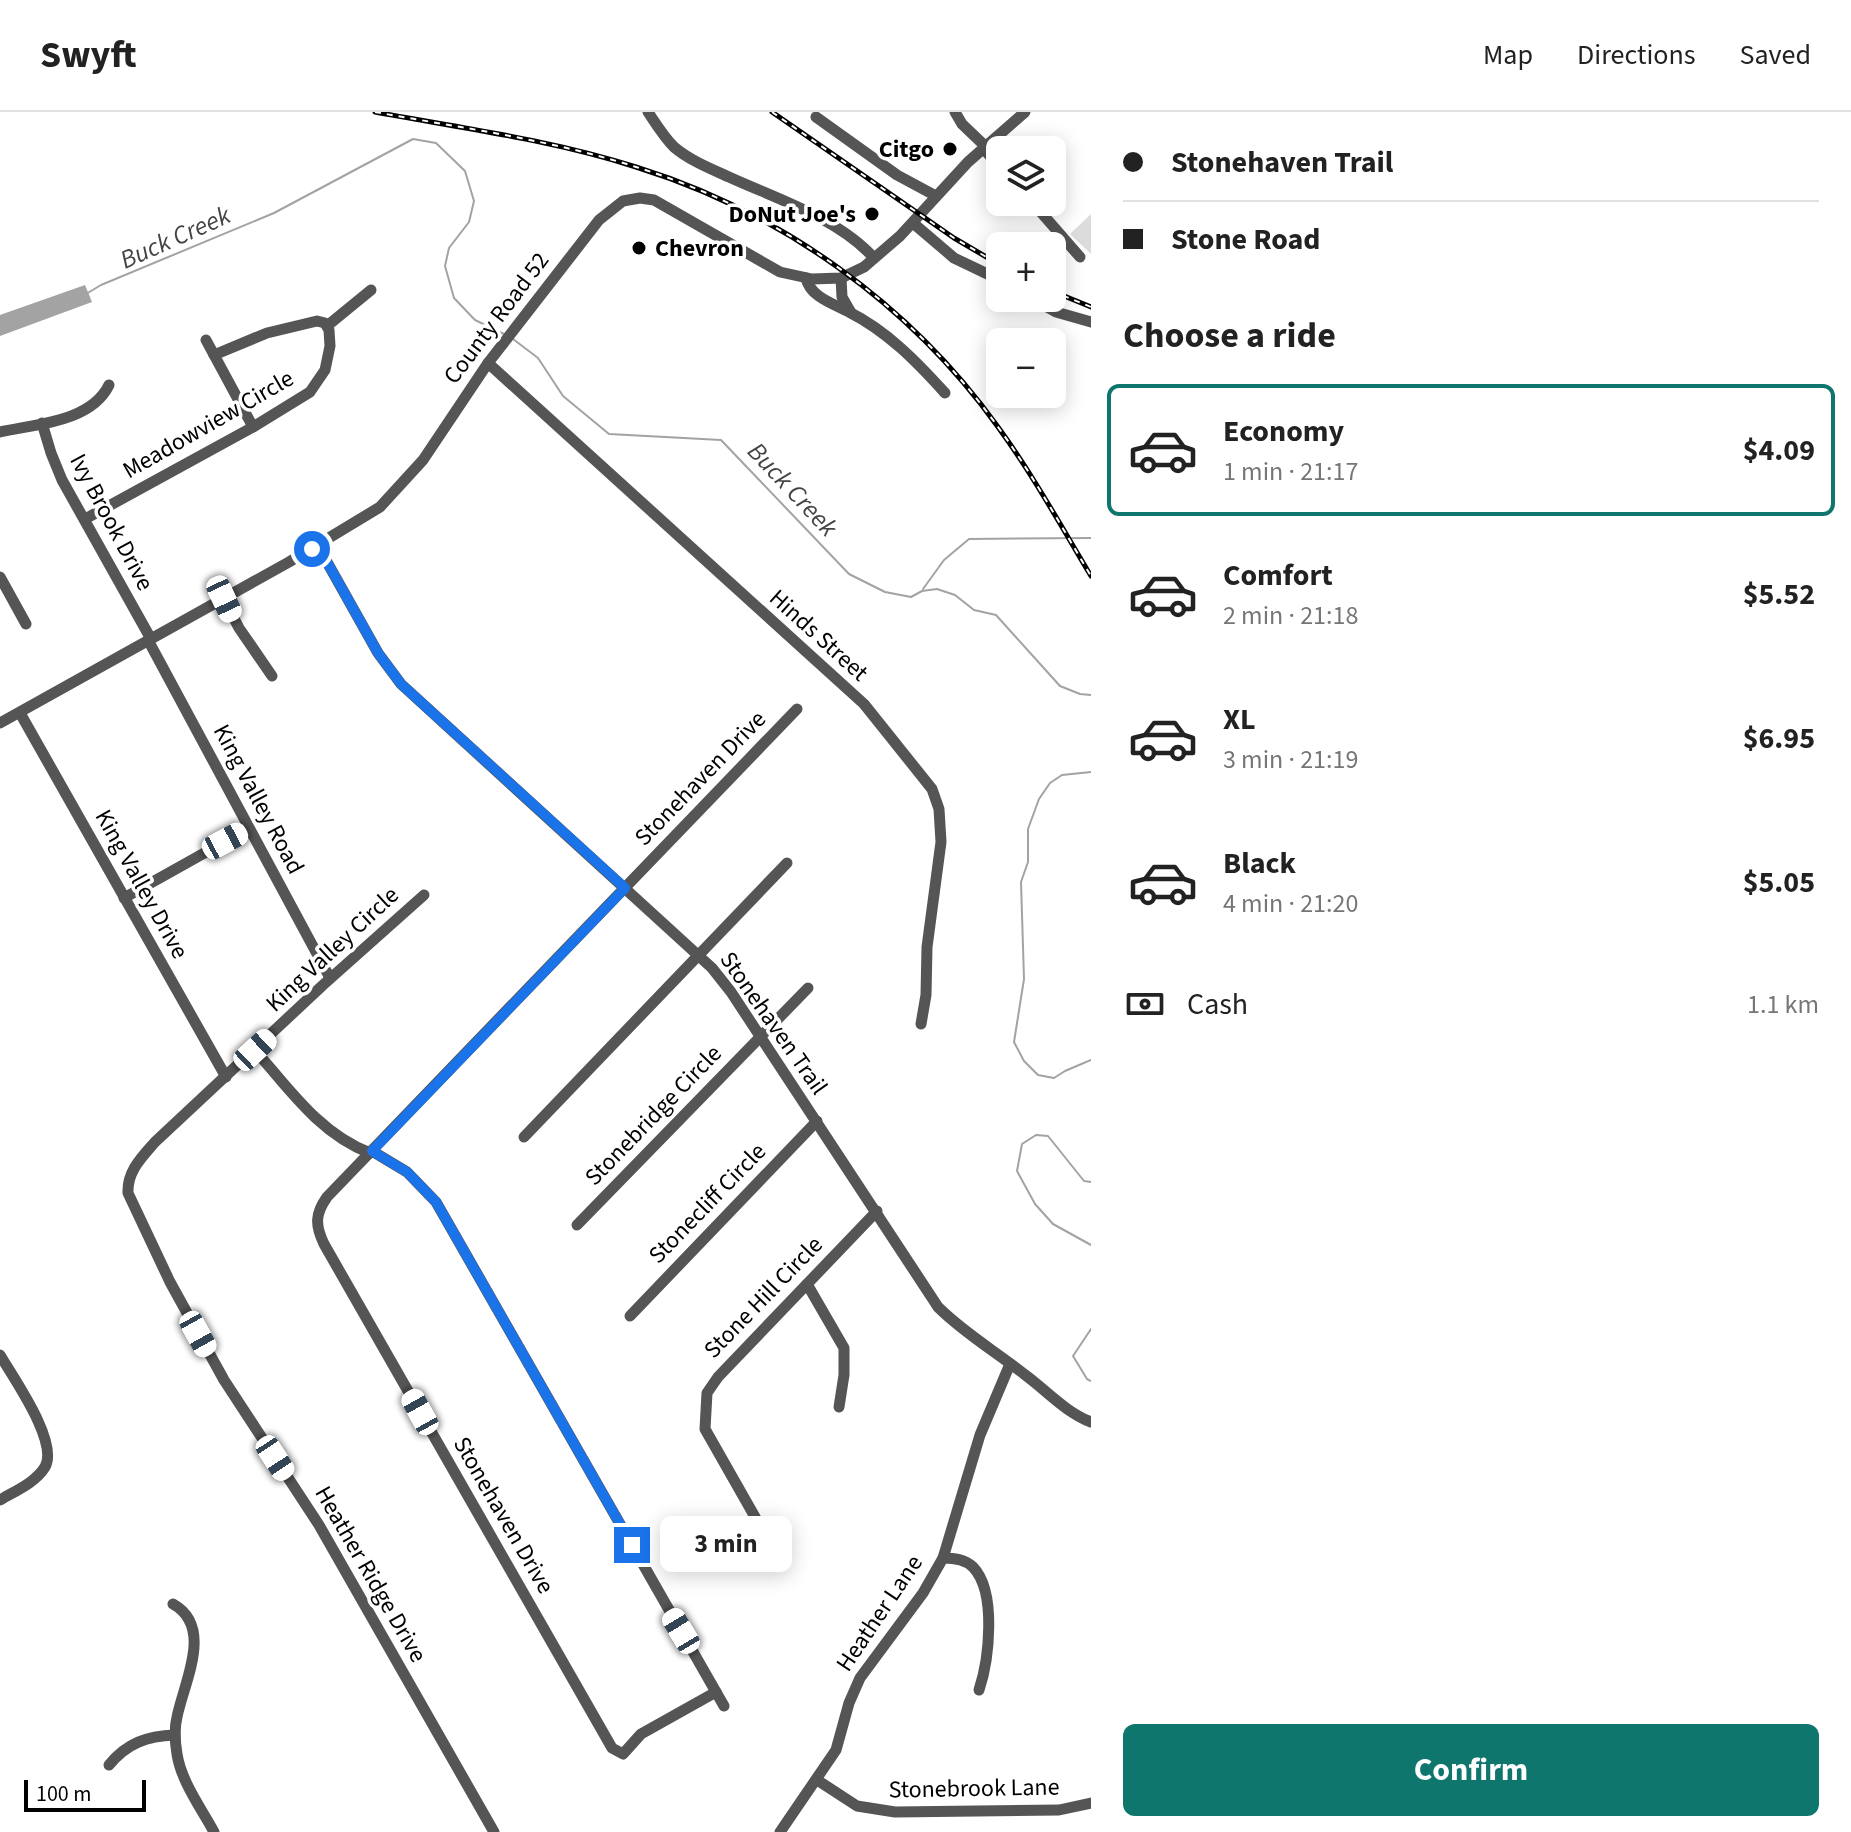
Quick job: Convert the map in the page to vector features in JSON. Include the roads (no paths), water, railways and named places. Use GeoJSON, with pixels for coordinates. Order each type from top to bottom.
{"type":"FeatureCollection","features":[{"type":"Feature","properties":{"kind":"street"},"geometry":{"type":"LineString","coordinates":[[648,112],[680,151],[826,223],[856,241],[874,258]]}},
{"type":"Feature","properties":{"kind":"street"},"geometry":{"type":"LineString","coordinates":[[955,112],[986,150]]}},
{"type":"Feature","properties":{"kind":"street"},"geometry":{"type":"LineString","coordinates":[[853,314],[842,297],[841,278],[858,271],[913,223],[984,147],[1025,112]]}},
{"type":"Feature","properties":{"kind":"street"},"geometry":{"type":"LineString","coordinates":[[816,117],[897,175],[936,196]]}},
{"type":"Feature","properties":{"kind":"street","name":"County Road 52"},"geometry":{"type":"LineString","coordinates":[[0,723],[368,517],[394,495],[423,460],[500,347],[605,213],[623,201],[647,198],[661,202],[763,263],[788,274],[806,278],[841,278]]}},
{"type":"Feature","properties":{"kind":"street"},"geometry":{"type":"LineString","coordinates":[[1044,216],[1080,257]]}},
{"type":"Feature","properties":{"kind":"street"},"geometry":{"type":"LineString","coordinates":[[913,223],[954,258],[986,273]]}},
{"type":"Feature","properties":{"kind":"street"},"geometry":{"type":"LineString","coordinates":[[806,278],[814,293],[853,314],[907,353],[945,393]]}},
{"type":"Feature","properties":{"kind":"street"},"geometry":{"type":"LineString","coordinates":[[327,326],[371,290]]}},
{"type":"Feature","properties":{"kind":"street"},"geometry":{"type":"LineString","coordinates":[[1056,312],[1091,322]]}},
{"type":"Feature","properties":{"kind":"street","name":"Meadowview Circle"},"geometry":{"type":"LineString","coordinates":[[85,519],[301,399],[320,381],[329,359],[331,336],[327,326],[317,321],[284,329],[214,355]]}},
{"type":"Feature","properties":{"kind":"street"},"geometry":{"type":"LineString","coordinates":[[206,340],[253,427]]}},
{"type":"Feature","properties":{"kind":"street","name":"Hinds Street"},"geometry":{"type":"LineString","coordinates":[[488,363],[864,704],[932,789],[939,809],[941,842],[927,947],[926,995],[921,1024]]}},
{"type":"Feature","properties":{"kind":"street"},"geometry":{"type":"LineString","coordinates":[[0,432],[42,423],[87,408],[102,398],[109,385]]}},
{"type":"Feature","properties":{"kind":"street","name":"Ivy Brook Drive"},"geometry":{"type":"LineString","coordinates":[[42,423],[55,464],[149,640]]}},
{"type":"Feature","properties":{"kind":"street","name":"Stonehaven Trail"},"geometry":{"type":"LineString","coordinates":[[318,546],[378,653],[401,684],[721,979],[938,1307],[961,1329],[1067,1408],[1091,1422]]}},
{"type":"Feature","properties":{"kind":"street"},"geometry":{"type":"LineString","coordinates":[[0,577],[26,624]]}},
{"type":"Feature","properties":{"kind":"street"},"geometry":{"type":"LineString","coordinates":[[224,599],[239,628],[272,676]]}},
{"type":"Feature","properties":{"kind":"street","name":"King Valley Road"},"geometry":{"type":"LineString","coordinates":[[149,640],[330,978]]}},
{"type":"Feature","properties":{"kind":"street","name":"Stonehaven Drive"},"geometry":{"type":"LineString","coordinates":[[716,1692],[641,1734],[623,1754],[612,1748],[321,1237],[317,1222],[320,1208],[371,1152],[797,709]]}},
{"type":"Feature","properties":{"kind":"street","name":"King Valley Drive"},"geometry":{"type":"LineString","coordinates":[[20,713],[226,1077]]}},
{"type":"Feature","properties":{"kind":"street"},"geometry":{"type":"LineString","coordinates":[[124,898],[249,828]]}},
{"type":"Feature","properties":{"kind":"street"},"geometry":{"type":"LineString","coordinates":[[524,1137],[787,863]]}},
{"type":"Feature","properties":{"kind":"street","name":"King Valley Circle"},"geometry":{"type":"LineString","coordinates":[[133,1170],[155,1142],[330,978],[424,895]]}},
{"type":"Feature","properties":{"kind":"street","name":"Stonebridge Circle"},"geometry":{"type":"LineString","coordinates":[[577,1225],[808,988]]}},
{"type":"Feature","properties":{"kind":"street"},"geometry":{"type":"LineString","coordinates":[[255,1050],[312,1115],[343,1139],[407,1172],[436,1202],[724,1706]]}},
{"type":"Feature","properties":{"kind":"street","name":"Stonecliff Circle"},"geometry":{"type":"LineString","coordinates":[[630,1316],[817,1121]]}},
{"type":"Feature","properties":{"kind":"street","name":"Heather Ridge Drive"},"geometry":{"type":"LineString","coordinates":[[133,1170],[127,1186],[131,1201],[198,1334],[240,1406],[319,1525],[494,1832]]}},
{"type":"Feature","properties":{"kind":"street","name":"Stone Hill Circle"},"geometry":{"type":"LineString","coordinates":[[781,1543],[763,1531],[707,1434],[704,1404],[707,1393],[718,1377],[877,1211]]}},
{"type":"Feature","properties":{"kind":"street"},"geometry":{"type":"LineString","coordinates":[[807,1284],[844,1348],[846,1359],[839,1407]]}},
{"type":"Feature","properties":{"kind":"street"},"geometry":{"type":"LineString","coordinates":[[0,1355],[45,1436],[49,1454],[38,1476],[0,1500]]}},
{"type":"Feature","properties":{"kind":"street","name":"Heather Lane"},"geometry":{"type":"LineString","coordinates":[[780,1832],[836,1750],[849,1703],[860,1678],[923,1593],[943,1558],[980,1435],[1010,1364]]}},
{"type":"Feature","properties":{"kind":"street"},"geometry":{"type":"LineString","coordinates":[[943,1558],[958,1558],[973,1567],[989,1604],[984,1674],[979,1690]]}},
{"type":"Feature","properties":{"kind":"street"},"geometry":{"type":"LineString","coordinates":[[173,1604],[187,1614],[194,1631],[190,1670],[176,1720],[180,1768],[214,1832]]}},
{"type":"Feature","properties":{"kind":"street"},"geometry":{"type":"LineString","coordinates":[[109,1765],[133,1743],[175,1735]]}},
{"type":"Feature","properties":{"kind":"street","name":"Stonebrook Lane"},"geometry":{"type":"LineString","coordinates":[[817,1780],[857,1806],[895,1812],[1059,1810],[1091,1803]]}},
{"type":"Feature","properties":{"kind":"waterway","name":"Buck Creek"},"geometry":{"type":"LineString","coordinates":[[86,294],[274,213],[413,139],[436,143],[465,171],[474,201],[469,222],[449,248],[445,266],[454,298],[475,320],[504,334]]}},
{"type":"Feature","properties":{"kind":"waterway","name":"Buck Creek"},"geometry":{"type":"LineString","coordinates":[[513,339],[538,358],[563,396],[609,434],[721,440],[849,574],[885,592],[911,597],[922,591],[937,589],[955,595],[974,610],[996,615],[1060,686],[1091,695]]}},
{"type":"Feature","properties":{"kind":"waterway"},"geometry":{"type":"LineString","coordinates":[[923,589],[944,560],[969,539],[1091,538]]}},
{"type":"Feature","properties":{"kind":"waterway","name":"Buck Creek"},"geometry":{"type":"LineString","coordinates":[[1091,772],[1062,775],[1050,783],[1039,799],[1028,829],[1028,862],[1021,882],[1024,979],[1014,1042],[1024,1061],[1038,1075],[1054,1078],[1091,1060]]}},
{"type":"Feature","properties":{"kind":"waterway","name":"Buck Creek"},"geometry":{"type":"LineString","coordinates":[[1091,1182],[1084,1181],[1048,1136],[1036,1135],[1022,1144],[1017,1171],[1035,1204],[1053,1224],[1091,1245]]}},
{"type":"Feature","properties":{"kind":"waterway","name":"Buck Creek"},"geometry":{"type":"LineString","coordinates":[[1091,1329],[1073,1356],[1091,1381]]}},
{"type":"Feature","properties":{"kind":"railway"},"geometry":{"type":"LineString","coordinates":[[375,112],[539,142],[636,167],[690,186],[741,209],[791,237],[883,303],[925,341],[963,382],[1023,464],[1091,576]]}},
{"type":"Feature","properties":{"kind":"railway"},"geometry":{"type":"LineString","coordinates":[[772,112],[986,257]]}},
{"type":"Feature","properties":{"kind":"railway"},"geometry":{"type":"LineString","coordinates":[[1066,297],[1091,307]]}},
{"type":"Feature","properties":{"kind":"place","name":"Citgo"},"geometry":{"type":"Point","coordinates":[950,149]}},
{"type":"Feature","properties":{"kind":"place","name":"DoNut Joe's"},"geometry":{"type":"Point","coordinates":[872,214]}},
{"type":"Feature","properties":{"kind":"place","name":"Chevron"},"geometry":{"type":"Point","coordinates":[639,248]}}]}
